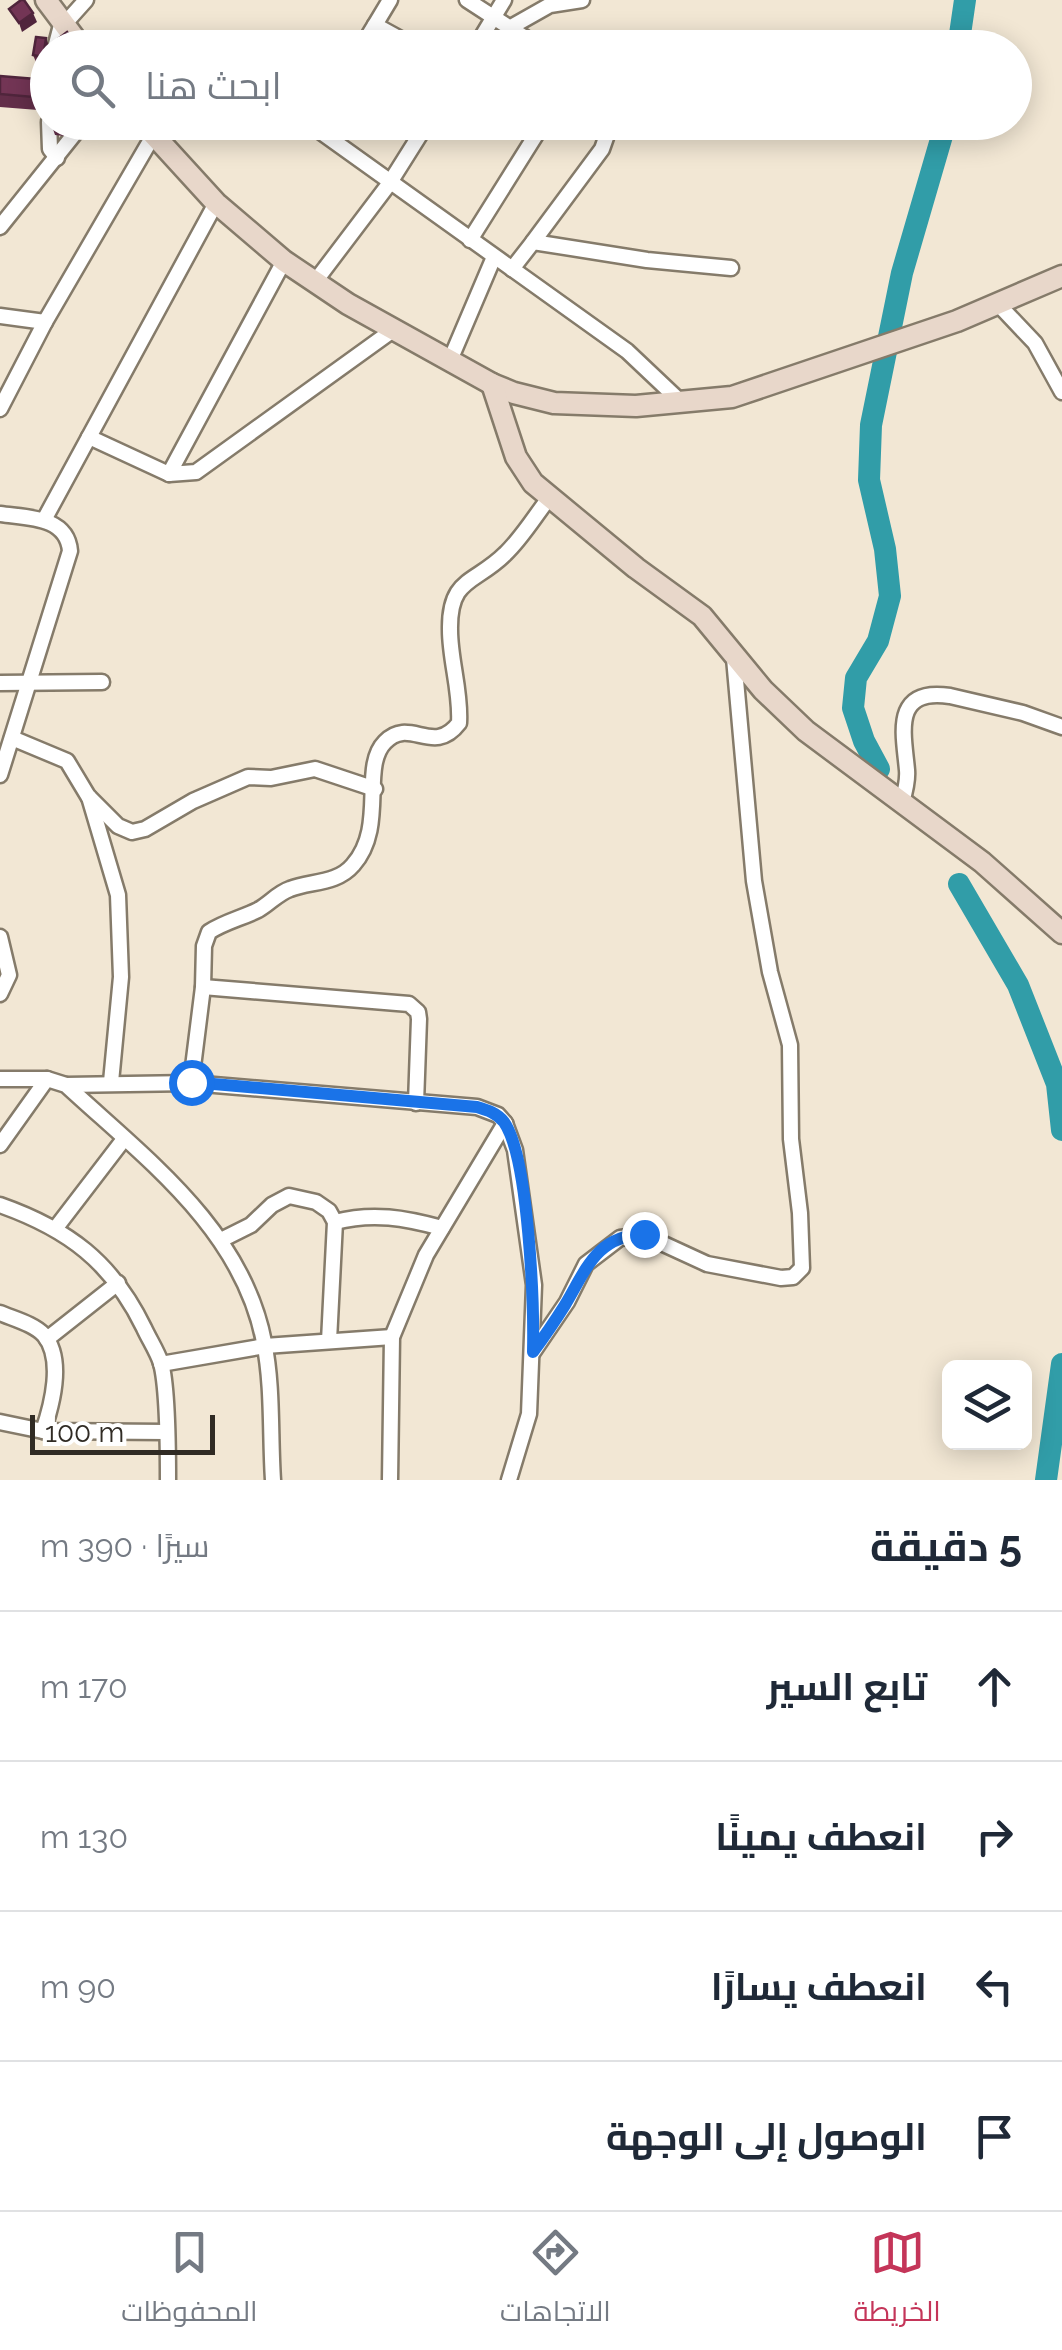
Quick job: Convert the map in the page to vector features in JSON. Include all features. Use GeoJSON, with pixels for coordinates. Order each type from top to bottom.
{"type":"FeatureCollection","features":[{"type":"Feature","properties":{"kind":"street"},"geometry":{"type":"LineString","coordinates":[[46,0],[68,30]]}},
{"type":"Feature","properties":{"kind":"street"},"geometry":{"type":"LineString","coordinates":[[60,30],[86,0]]}},
{"type":"Feature","properties":{"kind":"street"},"geometry":{"type":"LineString","coordinates":[[372,30],[390,0]]}},
{"type":"Feature","properties":{"kind":"street"},"geometry":{"type":"LineString","coordinates":[[467,0],[515,30]]}},
{"type":"Feature","properties":{"kind":"street"},"geometry":{"type":"LineString","coordinates":[[486,30],[504,0]]}},
{"type":"Feature","properties":{"kind":"street"},"geometry":{"type":"LineString","coordinates":[[511,27],[550,6],[582,0]]}},
{"type":"Feature","properties":{"kind":"street"},"geometry":{"type":"LineString","coordinates":[[375,25],[384,30]]}},
{"type":"Feature","properties":{"kind":"street"},"geometry":{"type":"LineString","coordinates":[[49,140],[57,158]]}},
{"type":"Feature","properties":{"kind":"street"},"geometry":{"type":"LineString","coordinates":[[0,227],[70,140]]}},
{"type":"Feature","properties":{"kind":"street"},"geometry":{"type":"LineString","coordinates":[[0,408],[141,140]]}},
{"type":"Feature","properties":{"kind":"street"},"geometry":{"type":"LineString","coordinates":[[157,140],[216,203],[314,283],[492,384],[554,402],[636,406],[732,397],[957,321],[1062,276]]}},
{"type":"Feature","properties":{"kind":"street"},"geometry":{"type":"LineString","coordinates":[[333,140],[389,184],[627,350],[682,404]]}},
{"type":"Feature","properties":{"kind":"street"},"geometry":{"type":"LineString","coordinates":[[314,283],[389,184],[417,140]]}},
{"type":"Feature","properties":{"kind":"street"},"geometry":{"type":"LineString","coordinates":[[470,240],[533,140]]}},
{"type":"Feature","properties":{"kind":"street"},"geometry":{"type":"LineString","coordinates":[[512,269],[602,150],[605,140]]}},
{"type":"Feature","properties":{"kind":"street"},"geometry":{"type":"LineString","coordinates":[[44,520],[216,203]]}},
{"type":"Feature","properties":{"kind":"street"},"geometry":{"type":"LineString","coordinates":[[533,242],[731,268]]}},
{"type":"Feature","properties":{"kind":"street"},"geometry":{"type":"LineString","coordinates":[[451,358],[494,256]]}},
{"type":"Feature","properties":{"kind":"street"},"geometry":{"type":"LineString","coordinates":[[170,474],[284,261]]}},
{"type":"Feature","properties":{"kind":"street"},"geometry":{"type":"LineString","coordinates":[[998,304],[1036,342],[1062,392]]}},
{"type":"Feature","properties":{"kind":"street"},"geometry":{"type":"LineString","coordinates":[[0,316],[45,322]]}},
{"type":"Feature","properties":{"kind":"street"},"geometry":{"type":"LineString","coordinates":[[88,438],[170,474],[190,473],[206,466],[393,330]]}},
{"type":"Feature","properties":{"kind":"street"},"geometry":{"type":"LineString","coordinates":[[492,384],[516,457],[549,498],[702,616],[782,711],[982,862],[1062,934]]}},
{"type":"Feature","properties":{"kind":"street"},"geometry":{"type":"LineString","coordinates":[[191,1082],[204,946],[209,932],[260,909],[281,893],[329,880],[353,866],[373,823],[376,758],[387,739],[407,732],[441,738],[459,723],[460,700],[450,627],[456,591],[508,551],[549,498]]}},
{"type":"Feature","properties":{"kind":"street"},"geometry":{"type":"LineString","coordinates":[[0,514],[44,520],[60,528],[70,542],[0,774]]}},
{"type":"Feature","properties":{"kind":"street"},"geometry":{"type":"LineString","coordinates":[[533,1352],[586,1264],[620,1238],[644,1234],[707,1264],[781,1278],[792,1277],[802,1268],[791,1139],[790,1045],[770,972],[754,881],[734,652]]}},
{"type":"Feature","properties":{"kind":"street"},"geometry":{"type":"LineString","coordinates":[[0,683],[102,682]]}},
{"type":"Feature","properties":{"kind":"street"},"geometry":{"type":"LineString","coordinates":[[902,802],[907,770],[902,738],[904,718],[924,698],[950,696],[1062,728]]}},
{"type":"Feature","properties":{"kind":"street"},"geometry":{"type":"LineString","coordinates":[[12,738],[68,760],[88,796],[117,890],[120,977],[111,1082]]}},
{"type":"Feature","properties":{"kind":"street"},"geometry":{"type":"LineString","coordinates":[[88,796],[118,826],[132,832],[152,826],[192,801],[248,777],[271,778],[315,769],[375,788]]}},
{"type":"Feature","properties":{"kind":"street"},"geometry":{"type":"LineString","coordinates":[[0,937],[10,975],[0,994]]}},
{"type":"Feature","properties":{"kind":"street"},"geometry":{"type":"LineString","coordinates":[[203,987],[409,1004],[418,1012],[419,1019],[416,1103]]}},
{"type":"Feature","properties":{"kind":"street"},"geometry":{"type":"LineString","coordinates":[[0,1078],[47,1079],[66,1085],[191,1082],[477,1107],[495,1114],[505,1123],[515,1150],[534,1285],[529,1414],[508,1480]]}},
{"type":"Feature","properties":{"kind":"street"},"geometry":{"type":"LineString","coordinates":[[0,1145],[47,1079]]}},
{"type":"Feature","properties":{"kind":"street"},"geometry":{"type":"LineString","coordinates":[[66,1085],[181,1191],[221,1240],[249,1294],[265,1346],[273,1480]]}},
{"type":"Feature","properties":{"kind":"street"},"geometry":{"type":"LineString","coordinates":[[390,1480],[392,1337],[418,1272],[505,1123]]}},
{"type":"Feature","properties":{"kind":"street"},"geometry":{"type":"LineString","coordinates":[[56,1228],[124,1139]]}},
{"type":"Feature","properties":{"kind":"street"},"geometry":{"type":"LineString","coordinates":[[221,1240],[251,1226],[272,1204],[289,1196],[316,1202],[330,1211],[335,1222],[329,1342]]}},
{"type":"Feature","properties":{"kind":"street"},"geometry":{"type":"LineString","coordinates":[[0,1205],[56,1228],[98,1260],[118,1283],[161,1364],[168,1480]]}},
{"type":"Feature","properties":{"kind":"street"},"geometry":{"type":"LineString","coordinates":[[335,1222],[367,1215],[442,1228]]}},
{"type":"Feature","properties":{"kind":"street"},"geometry":{"type":"LineString","coordinates":[[47,1339],[118,1283]]}},
{"type":"Feature","properties":{"kind":"street"},"geometry":{"type":"LineString","coordinates":[[0,1313],[34,1327],[47,1339],[55,1392],[43,1431]]}},
{"type":"Feature","properties":{"kind":"street"},"geometry":{"type":"LineString","coordinates":[[161,1364],[265,1346],[392,1337]]}},
{"type":"Feature","properties":{"kind":"street"},"geometry":{"type":"LineString","coordinates":[[0,1422],[43,1431],[166,1432]]}},
{"type":"Feature","properties":{"kind":"building"},"geometry":{"type":"Polygon","coordinates":[[[21,0],[33,13],[19,23],[9,9],[21,0]]]}},
{"type":"Feature","properties":{"kind":"building"},"geometry":{"type":"Polygon","coordinates":[[[0,76],[30,79],[30,97],[0,94],[0,76]]]}},
{"type":"Feature","properties":{"kind":"waterway"},"geometry":{"type":"LineString","coordinates":[[961,30],[965,0]]}},
{"type":"Feature","properties":{"kind":"waterway"},"geometry":{"type":"LineString","coordinates":[[879,769],[853,708],[856,678],[878,641],[890,596],[885,549],[869,480],[871,425],[902,273],[941,140]]}},
{"type":"Feature","properties":{"kind":"waterway"},"geometry":{"type":"LineString","coordinates":[[959,884],[1018,985],[1057,1084],[1062,1130]]}},
{"type":"Feature","properties":{"kind":"waterway"},"geometry":{"type":"LineString","coordinates":[[1046,1480],[1062,1364]]}},
{"type":"Feature","properties":{"kind":"route"},"geometry":{"type":"LineString","coordinates":[[191,1082],[477,1107],[498,1115],[512,1138],[518,1166],[534,1285],[533,1352],[586,1264],[620,1238],[644,1234]]}}]}
